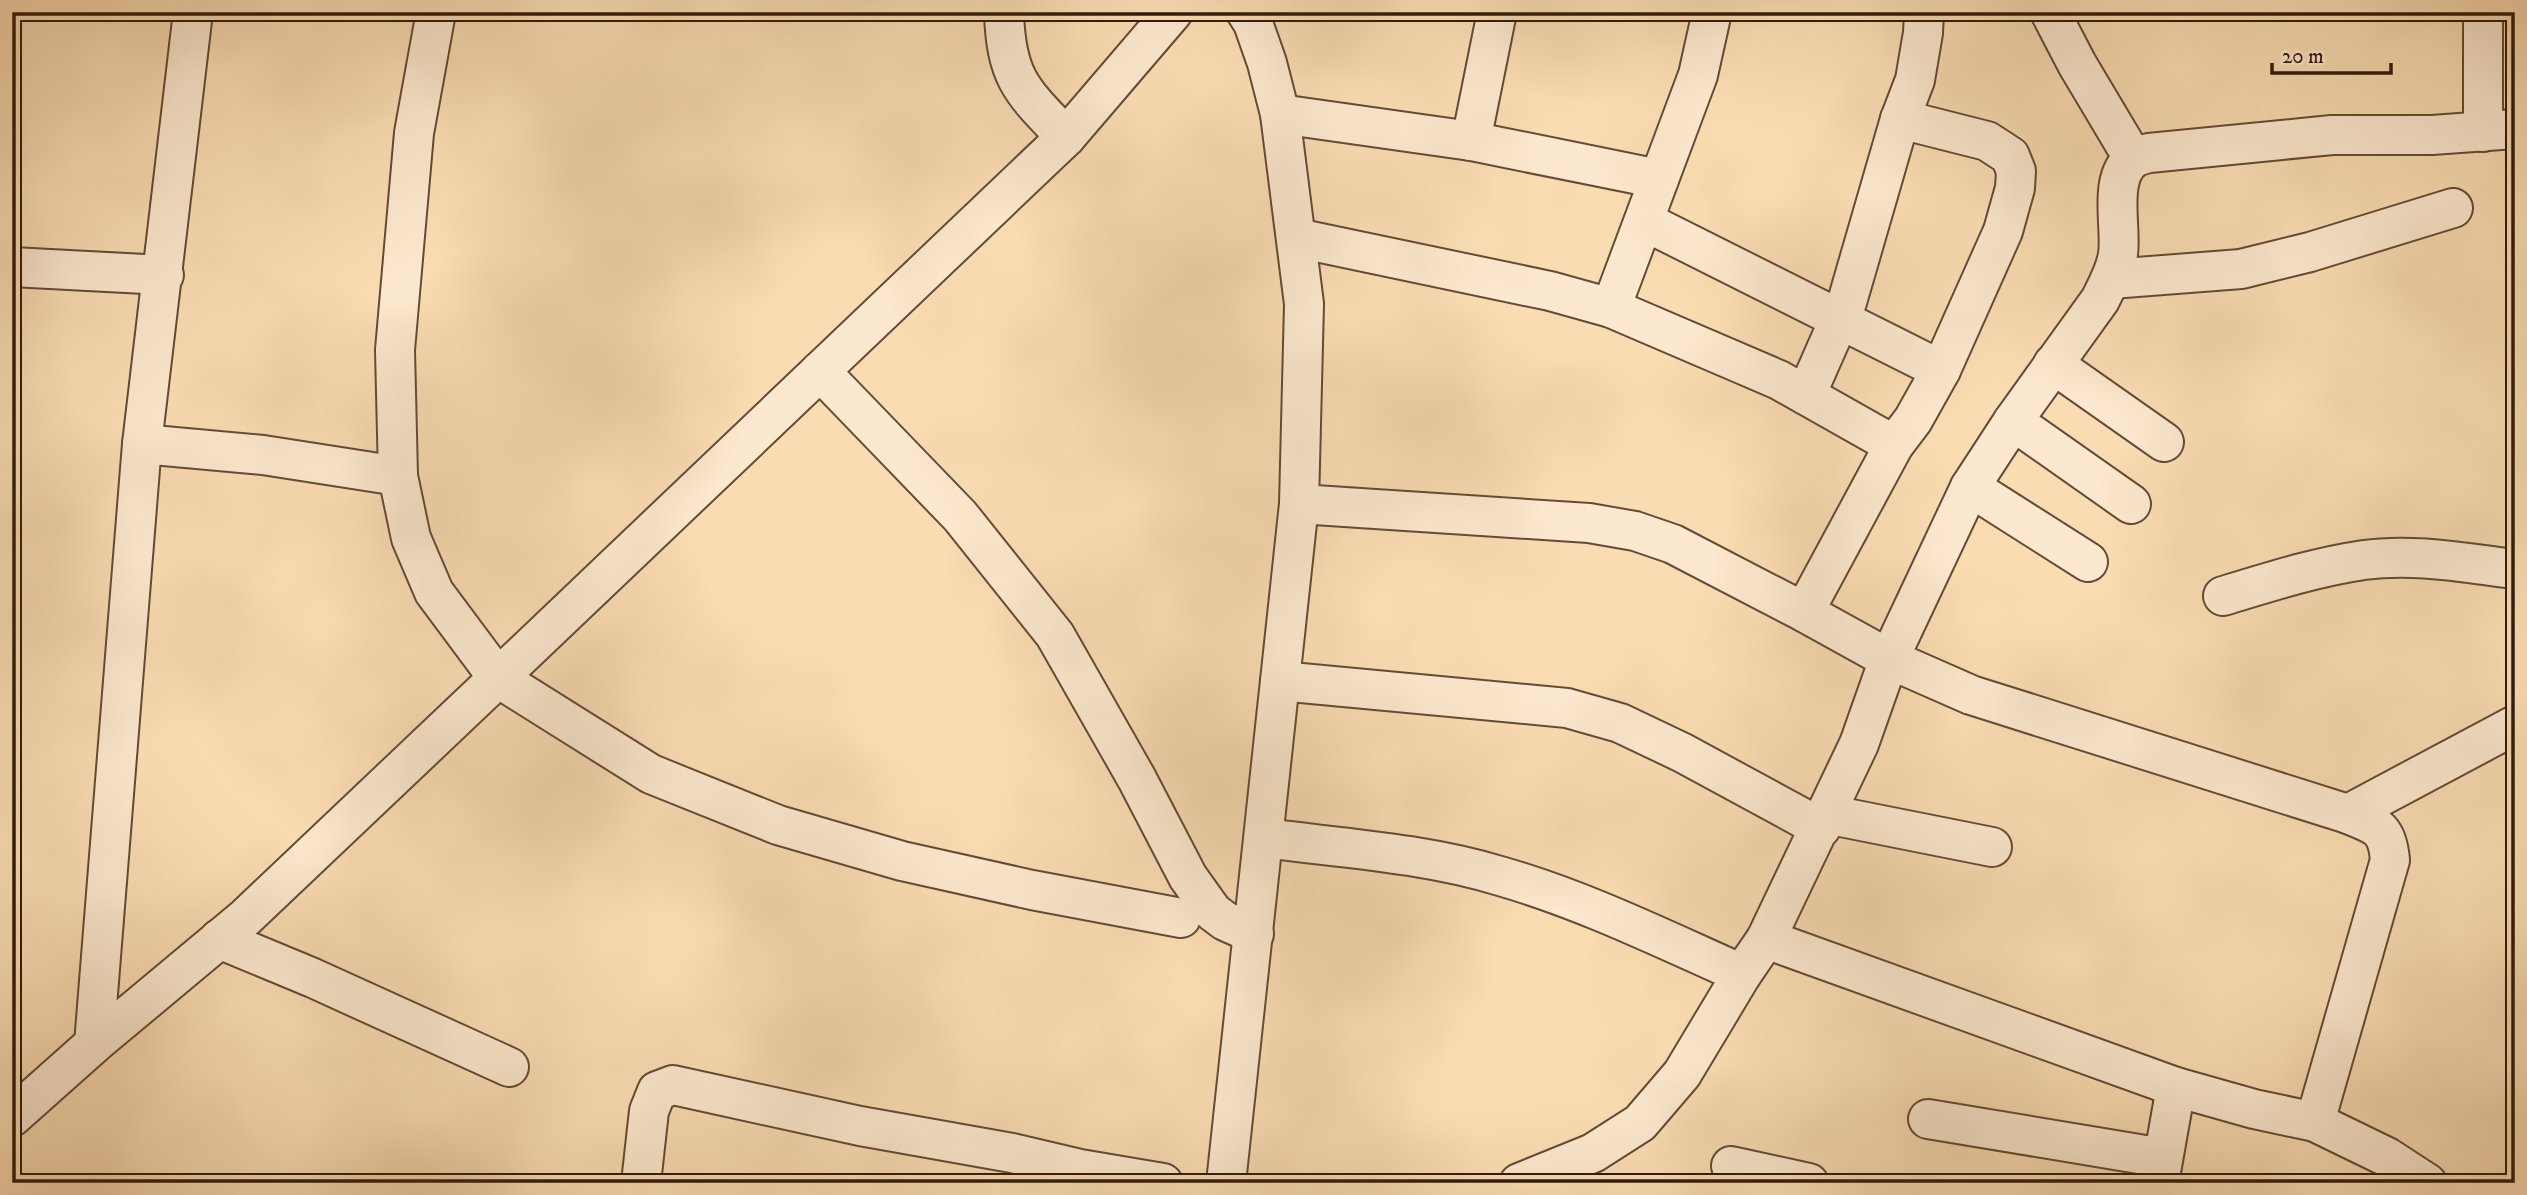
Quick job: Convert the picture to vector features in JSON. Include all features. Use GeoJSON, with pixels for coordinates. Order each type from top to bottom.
{"type":"FeatureCollection","features":[{"type":"Feature","properties":{"kind":"street"},"geometry":{"type":"LineString","coordinates":[[94,1044],[142,444],[194,12]]}},
{"type":"Feature","properties":{"kind":"street"},"geometry":{"type":"LineString","coordinates":[[436,12],[414,133],[395,350],[398,476],[411,538],[434,592],[498,678],[651,774],[778,825],[902,861],[1032,890],[1181,918]]}},
{"type":"Feature","properties":{"kind":"street"},"geometry":{"type":"LineString","coordinates":[[1004,12],[1005,42],[1011,67],[1024,93],[1066,137]]}},
{"type":"Feature","properties":{"kind":"street"},"geometry":{"type":"LineString","coordinates":[[12,1117],[94,1044],[246,917],[498,678],[1066,137],[1174,12]]}},
{"type":"Feature","properties":{"kind":"street"},"geometry":{"type":"LineString","coordinates":[[1226,1183],[1298,504],[1304,304],[1280,114],[1267,63],[1253,23],[1246,12]]}},
{"type":"Feature","properties":{"kind":"street"},"geometry":{"type":"LineString","coordinates":[[1471,141],[1497,12]]}},
{"type":"Feature","properties":{"kind":"street"},"geometry":{"type":"LineString","coordinates":[[1611,309],[1698,75],[1712,12]]}},
{"type":"Feature","properties":{"kind":"street"},"geometry":{"type":"LineString","coordinates":[[1806,395],[1847,302],[1900,119],[1914,80],[1924,12]]}},
{"type":"Feature","properties":{"kind":"street"},"geometry":{"type":"LineString","coordinates":[[2050,12],[2077,64],[2133,158]]}},
{"type":"Feature","properties":{"kind":"street"},"geometry":{"type":"LineString","coordinates":[[1518,1183],[1593,1153],[1640,1123],[1682,1074],[1766,939],[1859,744],[1888,659],[1970,487],[2111,279],[2118,254],[2117,199],[2121,173],[2133,158],[2149,152],[2332,135],[2432,135],[2499,130],[2483,12]]}},
{"type":"Feature","properties":{"kind":"street"},"geometry":{"type":"LineString","coordinates":[[1280,114],[1471,141],[1659,179]]}},
{"type":"Feature","properties":{"kind":"street"},"geometry":{"type":"LineString","coordinates":[[1804,612],[1894,445],[1913,420],[1941,370],[2003,231],[2015,188],[2016,171],[2010,156],[1987,141],[1900,119]]}},
{"type":"Feature","properties":{"kind":"street"},"geometry":{"type":"LineString","coordinates":[[2111,279],[2241,268],[2310,252],[2453,208]]}},
{"type":"Feature","properties":{"kind":"street"},"geometry":{"type":"LineString","coordinates":[[1644,221],[1941,370]]}},
{"type":"Feature","properties":{"kind":"street"},"geometry":{"type":"LineString","coordinates":[[1297,238],[1550,291],[1611,309],[1768,375],[1894,445]]}},
{"type":"Feature","properties":{"kind":"street"},"geometry":{"type":"LineString","coordinates":[[12,267],[164,275]]}},
{"type":"Feature","properties":{"kind":"street"},"geometry":{"type":"LineString","coordinates":[[2053,364],[2164,442]]}},
{"type":"Feature","properties":{"kind":"street"},"geometry":{"type":"LineString","coordinates":[[820,371],[960,516],[1055,635],[1137,779],[1188,877],[1213,912],[1225,921],[1254,934]]}},
{"type":"Feature","properties":{"kind":"street"},"geometry":{"type":"LineString","coordinates":[[2013,421],[2131,505]]}},
{"type":"Feature","properties":{"kind":"street"},"geometry":{"type":"LineString","coordinates":[[142,444],[263,455],[398,476]]}},
{"type":"Feature","properties":{"kind":"street"},"geometry":{"type":"LineString","coordinates":[[1970,487],[2088,562]]}},
{"type":"Feature","properties":{"kind":"street"},"geometry":{"type":"LineString","coordinates":[[1298,504],[1589,523],[1636,531],[1673,544],[1888,659],[1971,695],[2348,814],[2378,826],[2388,839],[2390,860],[2315,1122]]}},
{"type":"Feature","properties":{"kind":"street"},"geometry":{"type":"LineString","coordinates":[[2222,596],[2318,569],[2366,559],[2430,558],[2515,569]]}},
{"type":"Feature","properties":{"kind":"street"},"geometry":{"type":"LineString","coordinates":[[1280,681],[1567,708],[1619,723],[1824,821],[1992,846]]}},
{"type":"Feature","properties":{"kind":"street"},"geometry":{"type":"LineString","coordinates":[[2348,814],[2515,725]]}},
{"type":"Feature","properties":{"kind":"street"},"geometry":{"type":"LineString","coordinates":[[1264,838],[1426,859],[1500,875],[1586,905],[1742,974]]}},
{"type":"Feature","properties":{"kind":"street"},"geometry":{"type":"LineString","coordinates":[[219,939],[313,978],[509,1067]]}},
{"type":"Feature","properties":{"kind":"street"},"geometry":{"type":"LineString","coordinates":[[1766,939],[2176,1087],[2254,1109],[2315,1122],[2387,1157],[2427,1183]]}},
{"type":"Feature","properties":{"kind":"street"},"geometry":{"type":"LineString","coordinates":[[641,1183],[649,1111],[657,1091],[673,1085],[860,1126],[1010,1168],[1080,1169],[1163,1183]]}},
{"type":"Feature","properties":{"kind":"street"},"geometry":{"type":"LineString","coordinates":[[1928,1119],[2161,1171],[2176,1087]]}},
{"type":"Feature","properties":{"kind":"street"},"geometry":{"type":"LineString","coordinates":[[1731,1166],[1809,1183]]}}]}
